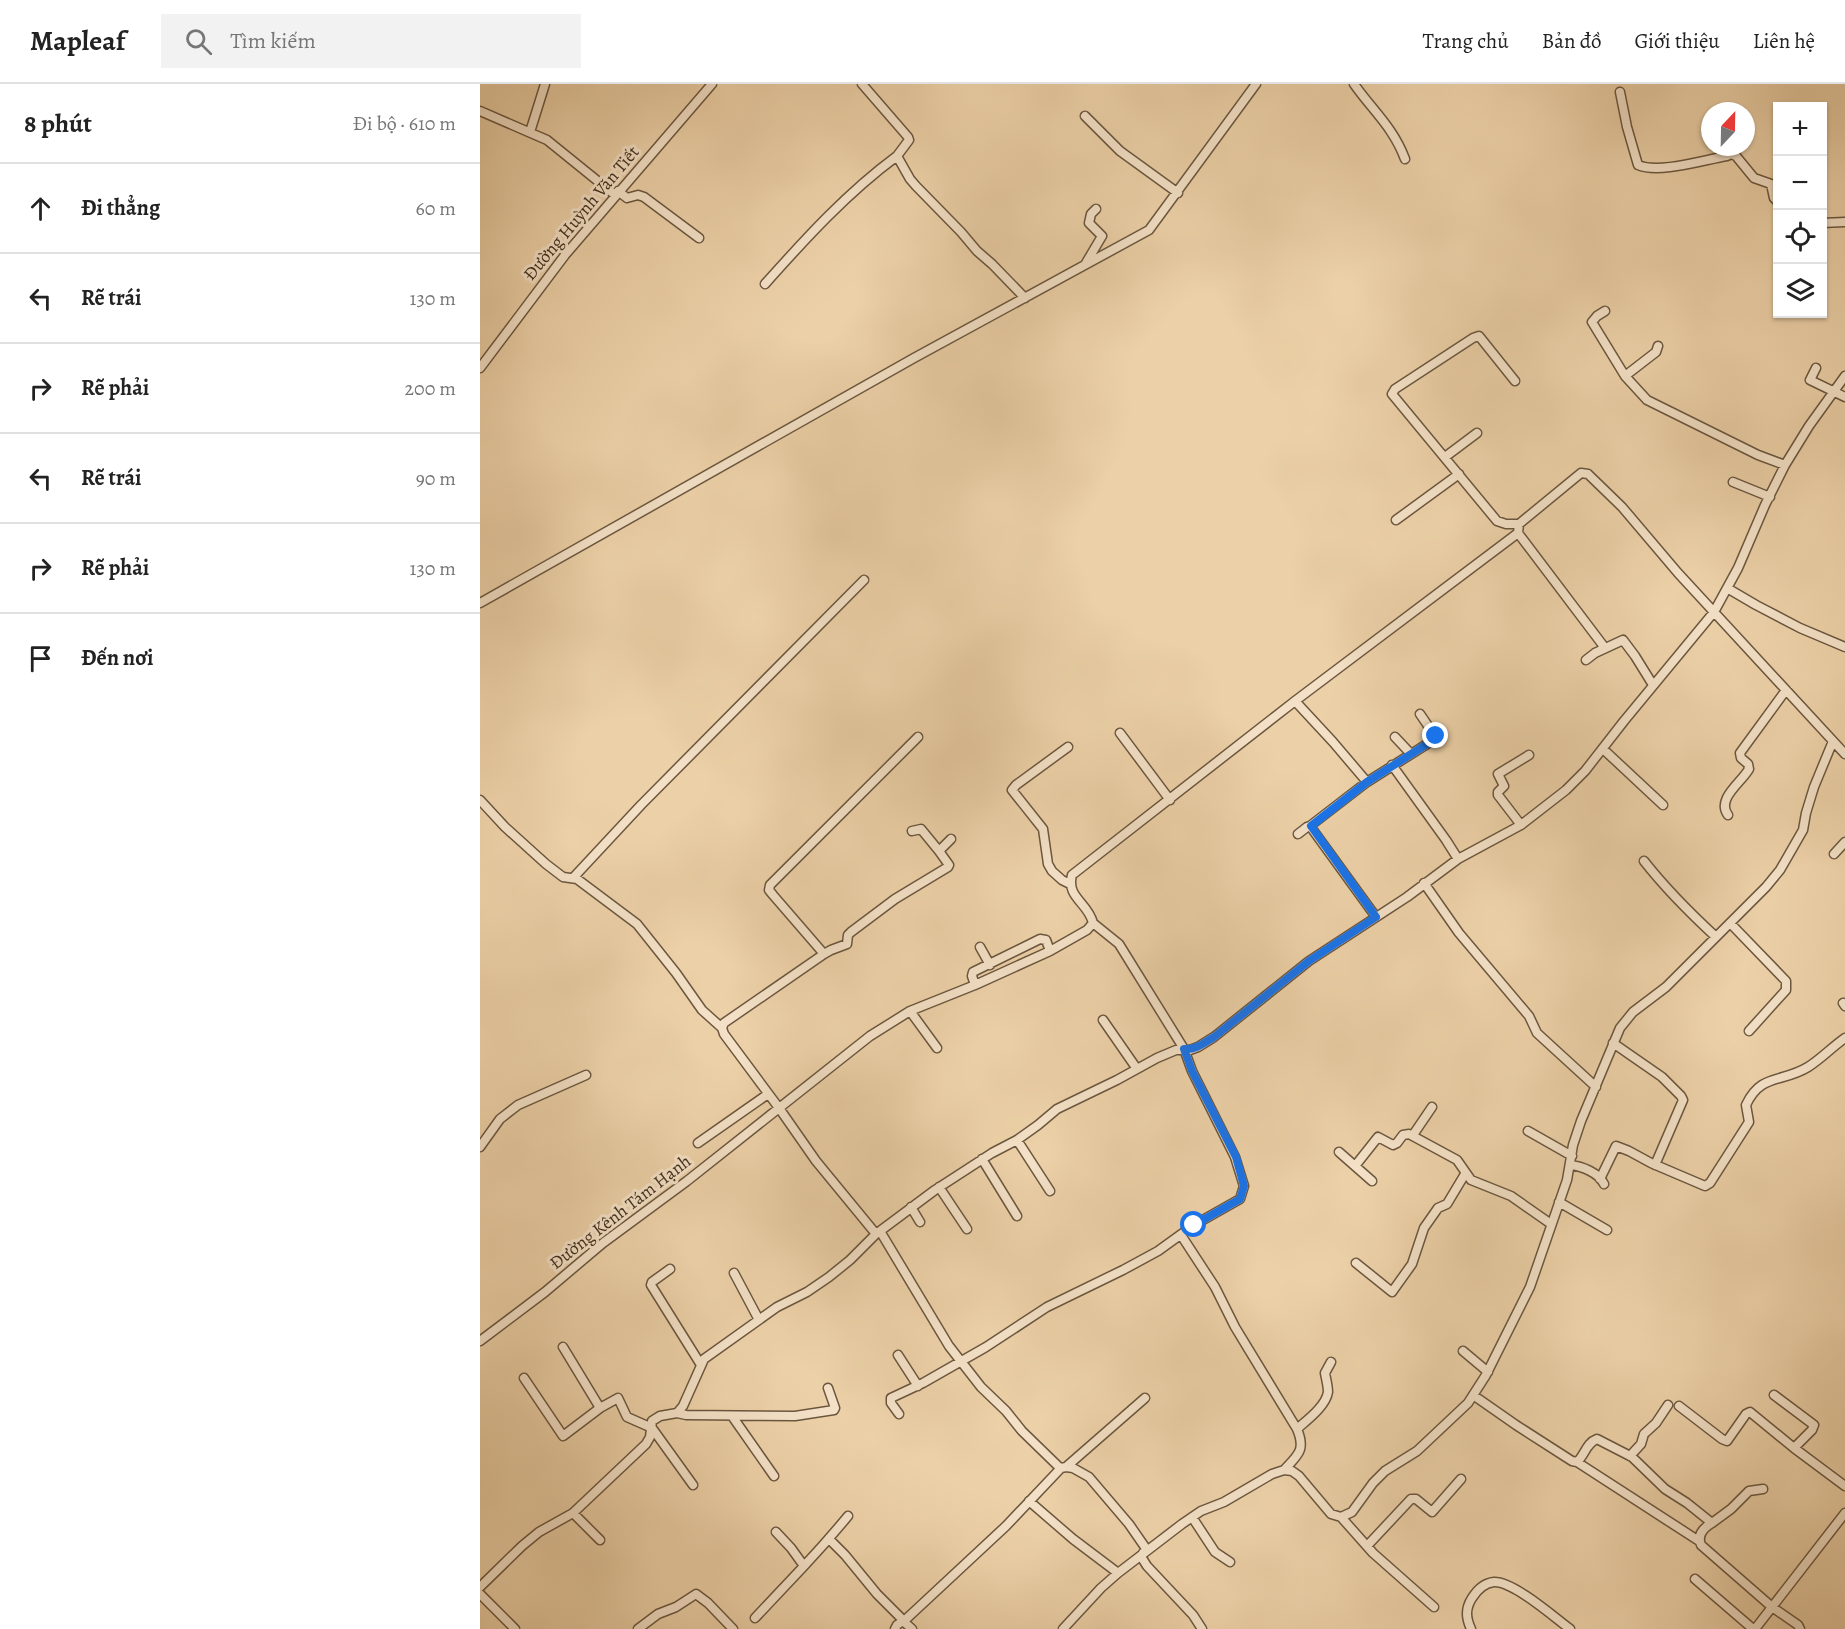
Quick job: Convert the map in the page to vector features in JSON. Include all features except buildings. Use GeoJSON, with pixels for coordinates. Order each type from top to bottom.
{"type":"FeatureCollection","features":[{"type":"Feature","properties":{"kind":"street"},"geometry":{"type":"LineString","coordinates":[[530,132],[544,84]]}},
{"type":"Feature","properties":{"kind":"street","name":"Đường Huỳnh Văn Tiết"},"geometry":{"type":"LineString","coordinates":[[480,368],[565,255],[712,84]]}},
{"type":"Feature","properties":{"kind":"street"},"geometry":{"type":"LineString","coordinates":[[765,284],[838,205],[897,156],[909,138],[862,84]]}},
{"type":"Feature","properties":{"kind":"street"},"geometry":{"type":"LineString","coordinates":[[480,603],[904,364],[1149,230],[1256,84]]}},
{"type":"Feature","properties":{"kind":"street"},"geometry":{"type":"LineString","coordinates":[[1351,84],[1391,130],[1405,159]]}},
{"type":"Feature","properties":{"kind":"street"},"geometry":{"type":"LineString","coordinates":[[1620,92],[1638,165],[1649,168],[1668,167],[1731,154],[1736,156],[1754,178],[1771,184],[1773,193]]}},
{"type":"Feature","properties":{"kind":"street"},"geometry":{"type":"LineString","coordinates":[[480,111],[547,140],[616,193],[627,198],[638,195],[644,197],[699,238]]}},
{"type":"Feature","properties":{"kind":"street"},"geometry":{"type":"LineString","coordinates":[[1085,116],[1120,151],[1178,193]]}},
{"type":"Feature","properties":{"kind":"street"},"geometry":{"type":"LineString","coordinates":[[897,156],[916,186],[1025,298]]}},
{"type":"Feature","properties":{"kind":"street"},"geometry":{"type":"LineString","coordinates":[[1086,264],[1102,236],[1089,223],[1091,214],[1096,209]]}},
{"type":"Feature","properties":{"kind":"street"},"geometry":{"type":"LineString","coordinates":[[1827,223],[1845,222]]}},
{"type":"Feature","properties":{"kind":"street"},"geometry":{"type":"LineString","coordinates":[[1605,310],[1592,322],[1625,376],[1647,400],[1758,455],[1785,465]]}},
{"type":"Feature","properties":{"kind":"street"},"geometry":{"type":"LineString","coordinates":[[1515,381],[1479,336],[1442,357],[1392,392],[1497,521],[1519,524],[1581,474],[1588,474],[1622,507],[1678,573],[1845,754]]}},
{"type":"Feature","properties":{"kind":"street"},"geometry":{"type":"LineString","coordinates":[[1625,376],[1656,352],[1658,346]]}},
{"type":"Feature","properties":{"kind":"street"},"geometry":{"type":"LineString","coordinates":[[1816,368],[1810,380],[1845,397]]}},
{"type":"Feature","properties":{"kind":"street"},"geometry":{"type":"LineString","coordinates":[[677,1413],[683,1406],[704,1359],[777,1306],[807,1292],[829,1277],[878,1233],[939,1187],[1017,1140],[1057,1109],[1157,1058],[1184,1049],[1191,1050],[1214,1037],[1309,961],[1407,897],[1458,859],[1521,825],[1566,790],[1585,771],[1714,612],[1738,568],[1785,465],[1809,426],[1845,376]]}},
{"type":"Feature","properties":{"kind":"street"},"geometry":{"type":"LineString","coordinates":[[1445,457],[1477,433]]}},
{"type":"Feature","properties":{"kind":"street"},"geometry":{"type":"LineString","coordinates":[[1396,520],[1459,474]]}},
{"type":"Feature","properties":{"kind":"street"},"geometry":{"type":"LineString","coordinates":[[1733,482],[1770,497]]}},
{"type":"Feature","properties":{"kind":"street"},"geometry":{"type":"LineString","coordinates":[[1519,524],[1518,533],[1605,648]]}},
{"type":"Feature","properties":{"kind":"street"},"geometry":{"type":"LineString","coordinates":[[899,1414],[891,1403],[891,1398],[918,1386],[961,1361],[1047,1307],[1158,1251],[1194,1225],[1240,1199],[1244,1186],[1236,1157],[1192,1071],[1184,1049],[1119,944],[1093,923],[1091,915],[1072,892],[1070,884],[1072,875],[1295,701],[1518,533]]}},
{"type":"Feature","properties":{"kind":"street"},"geometry":{"type":"LineString","coordinates":[[573,878],[641,805],[864,580]]}},
{"type":"Feature","properties":{"kind":"street"},"geometry":{"type":"LineString","coordinates":[[1727,588],[1800,628],[1845,646]]}},
{"type":"Feature","properties":{"kind":"street"},"geometry":{"type":"LineString","coordinates":[[1586,660],[1605,648],[1622,640],[1625,641],[1653,685]]}},
{"type":"Feature","properties":{"kind":"street"},"geometry":{"type":"LineString","coordinates":[[1728,815],[1724,802],[1749,769],[1740,753],[1786,690]]}},
{"type":"Feature","properties":{"kind":"street"},"geometry":{"type":"LineString","coordinates":[[1295,701],[1367,782]]}},
{"type":"Feature","properties":{"kind":"street"},"geometry":{"type":"LineString","coordinates":[[1298,834],[1367,782],[1435,739],[1436,736],[1420,714]]}},
{"type":"Feature","properties":{"kind":"street"},"geometry":{"type":"LineString","coordinates":[[1120,733],[1170,800]]}},
{"type":"Feature","properties":{"kind":"street"},"geometry":{"type":"LineString","coordinates":[[1395,736],[1411,754]]}},
{"type":"Feature","properties":{"kind":"street"},"geometry":{"type":"LineString","coordinates":[[824,954],[769,890],[770,885],[918,737]]}},
{"type":"Feature","properties":{"kind":"street"},"geometry":{"type":"LineString","coordinates":[[1341,1517],[1352,1512],[1373,1483],[1385,1471],[1417,1451],[1468,1403],[1488,1372],[1530,1287],[1559,1202],[1581,1121],[1620,1029],[1634,1012],[1666,987],[1780,870],[1803,830],[1814,787],[1833,741]]}},
{"type":"Feature","properties":{"kind":"street"},"geometry":{"type":"LineString","coordinates":[[1068,747],[1012,790],[1043,830],[1048,864],[1052,871],[1070,884]]}},
{"type":"Feature","properties":{"kind":"street"},"geometry":{"type":"LineString","coordinates":[[1603,749],[1663,805]]}},
{"type":"Feature","properties":{"kind":"street"},"geometry":{"type":"LineString","coordinates":[[1521,825],[1498,795],[1504,786],[1498,774],[1529,755]]}},
{"type":"Feature","properties":{"kind":"street"},"geometry":{"type":"LineString","coordinates":[[1392,765],[1458,859]]}},
{"type":"Feature","properties":{"kind":"street"},"geometry":{"type":"LineString","coordinates":[[480,800],[505,827],[546,864],[563,877],[573,878],[637,924],[702,1010],[722,1028],[724,1034],[816,1161],[878,1233],[949,1346],[981,1387],[1006,1411],[1022,1431],[1063,1467],[1080,1471],[1089,1478],[1129,1524],[1145,1551]]}},
{"type":"Feature","properties":{"kind":"street"},"geometry":{"type":"LineString","coordinates":[[1311,826],[1376,917]]}},
{"type":"Feature","properties":{"kind":"street"},"geometry":{"type":"LineString","coordinates":[[722,1028],[724,1023],[824,954],[847,944],[848,935],[851,932],[895,899],[948,867],[949,865],[921,829],[912,831]]}},
{"type":"Feature","properties":{"kind":"street"},"geometry":{"type":"LineString","coordinates":[[939,851],[951,839]]}},
{"type":"Feature","properties":{"kind":"street"},"geometry":{"type":"LineString","coordinates":[[1834,854],[1845,842]]}},
{"type":"Feature","properties":{"kind":"street"},"geometry":{"type":"LineString","coordinates":[[1644,861],[1685,908],[1716,937]]}},
{"type":"Feature","properties":{"kind":"street"},"geometry":{"type":"LineString","coordinates":[[1424,883],[1459,933],[1529,1016],[1537,1033],[1596,1088]]}},
{"type":"Feature","properties":{"kind":"street","name":"Đường Kênh Tám Hạnh"},"geometry":{"type":"LineString","coordinates":[[480,1341],[870,1036],[910,1011],[1050,951],[1087,930],[1093,923]]}},
{"type":"Feature","properties":{"kind":"street"},"geometry":{"type":"LineString","coordinates":[[1730,923],[1786,981],[1787,986],[1786,990],[1749,1031]]}},
{"type":"Feature","properties":{"kind":"street"},"geometry":{"type":"LineString","coordinates":[[975,985],[973,972],[1040,939],[1047,941],[1050,951]]}},
{"type":"Feature","properties":{"kind":"street"},"geometry":{"type":"LineString","coordinates":[[980,947],[990,964]]}},
{"type":"Feature","properties":{"kind":"street"},"geometry":{"type":"LineString","coordinates":[[910,1011],[937,1048]]}},
{"type":"Feature","properties":{"kind":"street"},"geometry":{"type":"LineString","coordinates":[[1103,1020],[1137,1069]]}},
{"type":"Feature","properties":{"kind":"street"},"geometry":{"type":"LineString","coordinates":[[1528,1131],[1602,1182],[1616,1146],[1705,1186],[1710,1183],[1749,1122],[1746,1105],[1755,1090],[1771,1079],[1786,1077],[1808,1067],[1845,1038]]}},
{"type":"Feature","properties":{"kind":"street"},"geometry":{"type":"LineString","coordinates":[[1613,1042],[1662,1077],[1683,1100],[1655,1165]]}},
{"type":"Feature","properties":{"kind":"street"},"geometry":{"type":"LineString","coordinates":[[480,1147],[500,1119],[518,1105],[586,1075]]}},
{"type":"Feature","properties":{"kind":"street"},"geometry":{"type":"LineString","coordinates":[[698,1143],[768,1094]]}},
{"type":"Feature","properties":{"kind":"street"},"geometry":{"type":"LineString","coordinates":[[1413,1136],[1432,1107]]}},
{"type":"Feature","properties":{"kind":"street"},"geometry":{"type":"LineString","coordinates":[[1355,1166],[1378,1137],[1393,1145],[1405,1134],[1413,1136],[1457,1160],[1470,1180],[1511,1196],[1551,1224]]}},
{"type":"Feature","properties":{"kind":"street"},"geometry":{"type":"LineString","coordinates":[[1017,1140],[1050,1191]]}},
{"type":"Feature","properties":{"kind":"street"},"geometry":{"type":"LineString","coordinates":[[1339,1152],[1372,1181]]}},
{"type":"Feature","properties":{"kind":"street"},"geometry":{"type":"LineString","coordinates":[[982,1159],[1017,1216]]}},
{"type":"Feature","properties":{"kind":"street"},"geometry":{"type":"LineString","coordinates":[[1356,1263],[1392,1292],[1412,1264],[1424,1228],[1438,1208],[1447,1204],[1466,1174]]}},
{"type":"Feature","properties":{"kind":"street"},"geometry":{"type":"LineString","coordinates":[[939,1187],[967,1229]]}},
{"type":"Feature","properties":{"kind":"street"},"geometry":{"type":"LineString","coordinates":[[1559,1202],[1607,1230]]}},
{"type":"Feature","properties":{"kind":"street"},"geometry":{"type":"LineString","coordinates":[[911,1208],[920,1222]]}},
{"type":"Feature","properties":{"kind":"street"},"geometry":{"type":"LineString","coordinates":[[1181,1235],[1215,1287],[1235,1328],[1298,1429],[1302,1444],[1300,1452],[1284,1470]]}},
{"type":"Feature","properties":{"kind":"street"},"geometry":{"type":"LineString","coordinates":[[670,1269],[651,1285],[701,1365]]}},
{"type":"Feature","properties":{"kind":"street"},"geometry":{"type":"LineString","coordinates":[[734,1273],[759,1320]]}},
{"type":"Feature","properties":{"kind":"street"},"geometry":{"type":"LineString","coordinates":[[563,1347],[600,1408]]}},
{"type":"Feature","properties":{"kind":"street"},"geometry":{"type":"LineString","coordinates":[[1463,1351],[1488,1372]]}},
{"type":"Feature","properties":{"kind":"street"},"geometry":{"type":"LineString","coordinates":[[898,1355],[918,1386]]}},
{"type":"Feature","properties":{"kind":"street"},"geometry":{"type":"LineString","coordinates":[[1298,1429],[1326,1398],[1328,1387],[1324,1373],[1331,1362]]}},
{"type":"Feature","properties":{"kind":"street"},"geometry":{"type":"LineString","coordinates":[[524,1378],[563,1436],[600,1408],[618,1398],[627,1417],[652,1428],[693,1485]]}},
{"type":"Feature","properties":{"kind":"street"},"geometry":{"type":"LineString","coordinates":[[480,1587],[531,1539],[573,1513],[646,1444],[650,1437],[652,1421],[660,1416],[677,1413],[795,1416],[834,1410],[828,1388]]}},
{"type":"Feature","properties":{"kind":"street"},"geometry":{"type":"LineString","coordinates":[[1473,1395],[1516,1425],[1699,1541],[1708,1552],[1800,1629]]}},
{"type":"Feature","properties":{"kind":"street"},"geometry":{"type":"LineString","coordinates":[[1774,1395],[1814,1425],[1794,1448]]}},
{"type":"Feature","properties":{"kind":"street"},"geometry":{"type":"LineString","coordinates":[[895,1629],[1006,1526],[1063,1467],[1145,1398]]}},
{"type":"Feature","properties":{"kind":"street"},"geometry":{"type":"LineString","coordinates":[[1630,1456],[1641,1444],[1644,1434],[1656,1423],[1668,1405]]}},
{"type":"Feature","properties":{"kind":"street"},"geometry":{"type":"LineString","coordinates":[[1679,1406],[1727,1441],[1746,1414],[1750,1412],[1845,1486]]}},
{"type":"Feature","properties":{"kind":"street"},"geometry":{"type":"LineString","coordinates":[[732,1416],[774,1476]]}},
{"type":"Feature","properties":{"kind":"street"},"geometry":{"type":"LineString","coordinates":[[1577,1462],[1588,1445],[1597,1439],[1630,1456],[1665,1489],[1712,1523]]}},
{"type":"Feature","properties":{"kind":"street"},"geometry":{"type":"LineString","coordinates":[[1063,1629],[1118,1573],[1192,1517],[1224,1502],[1272,1474],[1284,1470],[1292,1471],[1299,1476],[1331,1514],[1341,1517],[1367,1546],[1434,1607]]}},
{"type":"Feature","properties":{"kind":"street"},"geometry":{"type":"LineString","coordinates":[[1367,1546],[1411,1499],[1416,1499],[1432,1512],[1461,1479]]}},
{"type":"Feature","properties":{"kind":"street"},"geometry":{"type":"LineString","coordinates":[[1699,1541],[1700,1533],[1731,1509],[1749,1491],[1763,1489]]}},
{"type":"Feature","properties":{"kind":"street"},"geometry":{"type":"LineString","coordinates":[[1029,1502],[1118,1573]]}},
{"type":"Feature","properties":{"kind":"street"},"geometry":{"type":"LineString","coordinates":[[573,1513],[600,1540]]}},
{"type":"Feature","properties":{"kind":"street"},"geometry":{"type":"LineString","coordinates":[[1695,1579],[1754,1629],[1845,1513]]}},
{"type":"Feature","properties":{"kind":"street"},"geometry":{"type":"LineString","coordinates":[[755,1618],[848,1516]]}},
{"type":"Feature","properties":{"kind":"street"},"geometry":{"type":"LineString","coordinates":[[1192,1517],[1215,1552],[1230,1562]]}},
{"type":"Feature","properties":{"kind":"street"},"geometry":{"type":"LineString","coordinates":[[776,1532],[804,1566]]}},
{"type":"Feature","properties":{"kind":"street"},"geometry":{"type":"LineString","coordinates":[[829,1539],[877,1594],[912,1629]]}},
{"type":"Feature","properties":{"kind":"street"},"geometry":{"type":"LineString","coordinates":[[1145,1551],[1142,1558],[1147,1566],[1202,1629]]}},
{"type":"Feature","properties":{"kind":"street"},"geometry":{"type":"LineString","coordinates":[[1471,1629],[1466,1618],[1467,1609],[1478,1590],[1492,1582],[1514,1588],[1570,1629]]}},
{"type":"Feature","properties":{"kind":"street"},"geometry":{"type":"LineString","coordinates":[[480,1594],[508,1627]]}},
{"type":"Feature","properties":{"kind":"street"},"geometry":{"type":"LineString","coordinates":[[638,1629],[658,1614],[676,1607],[696,1594],[733,1629]]}},
{"type":"Feature","properties":{"kind":"route"},"geometry":{"type":"LineString","coordinates":[[1194,1225],[1240,1199],[1244,1186],[1236,1157],[1192,1071],[1184,1049],[1191,1050],[1214,1037],[1309,961],[1376,917],[1311,826],[1367,782],[1435,739],[1436,736]]}}]}
